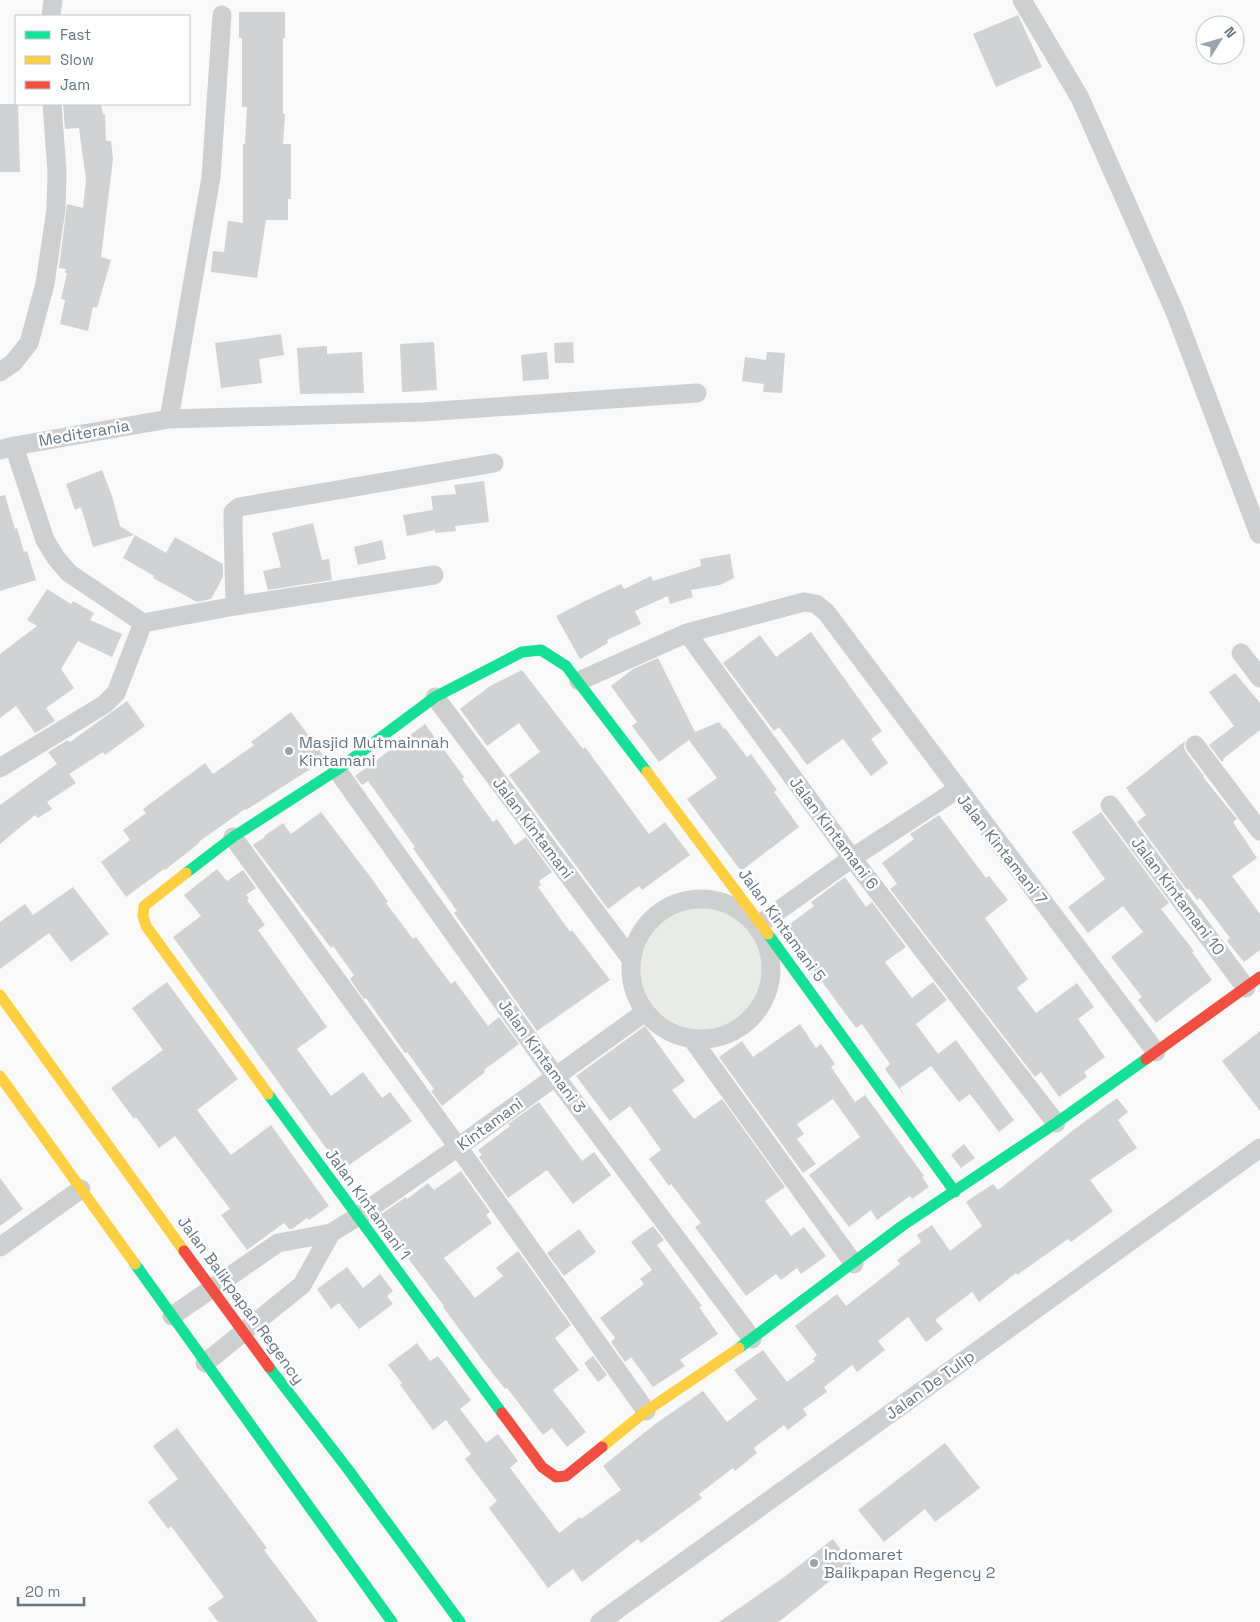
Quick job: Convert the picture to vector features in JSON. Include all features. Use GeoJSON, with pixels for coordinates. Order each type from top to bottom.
{"type":"FeatureCollection","features":[{"type":"Feature","properties":{"kind":"street"},"geometry":{"type":"LineString","coordinates":[[51,15],[53,0]]}},
{"type":"Feature","properties":{"kind":"street"},"geometry":{"type":"LineString","coordinates":[[1022,0],[1080,98],[1175,312],[1259,534]]}},
{"type":"Feature","properties":{"kind":"street"},"geometry":{"type":"LineString","coordinates":[[169,419],[211,177],[222,15]]}},
{"type":"Feature","properties":{"kind":"street"},"geometry":{"type":"LineString","coordinates":[[0,372],[12,363],[29,343],[45,284],[56,209],[57,172],[52,105]]}},
{"type":"Feature","properties":{"kind":"street","name":"Mediterania"},"geometry":{"type":"LineString","coordinates":[[7,448],[169,419],[423,412],[697,393]]}},
{"type":"Feature","properties":{"kind":"street"},"geometry":{"type":"LineString","coordinates":[[7,448],[45,540],[56,558],[69,572],[143,624],[235,606],[434,575]]}},
{"type":"Feature","properties":{"kind":"street"},"geometry":{"type":"LineString","coordinates":[[235,606],[233,522],[234,512],[239,507],[494,463]]}},
{"type":"Feature","properties":{"kind":"street"},"geometry":{"type":"LineString","coordinates":[[579,681],[687,633],[804,602],[816,604],[826,612],[958,788]]}},
{"type":"Feature","properties":{"kind":"street"},"geometry":{"type":"LineString","coordinates":[[0,768],[105,704],[116,693],[143,624]]}},
{"type":"Feature","properties":{"kind":"street","name":"Jalan Kintamani 6"},"geometry":{"type":"LineString","coordinates":[[687,633],[852,858],[1056,1123]]}},
{"type":"Feature","properties":{"kind":"street","name":"Jalan Kintamani 5"},"geometry":{"type":"LineString","coordinates":[[146,926],[143,916],[144,906],[233,837],[337,770],[435,697],[522,652],[541,650],[566,666],[579,681],[954,1192]]}},
{"type":"Feature","properties":{"kind":"street"},"geometry":{"type":"LineString","coordinates":[[1241,653],[1260,678]]}},
{"type":"Feature","properties":{"kind":"street","name":"Jalan Kintamani"},"geometry":{"type":"LineString","coordinates":[[435,697],[631,959]]}},
{"type":"Feature","properties":{"kind":"street"},"geometry":{"type":"LineString","coordinates":[[1195,745],[1260,831]]}},
{"type":"Feature","properties":{"kind":"street","name":"Jalan Kintamani 3"},"geometry":{"type":"LineString","coordinates":[[337,770],[555,1076],[752,1339]]}},
{"type":"Feature","properties":{"kind":"street","name":"Jalan Kintamani 7"},"geometry":{"type":"LineString","coordinates":[[758,924],[852,858],[958,788],[1156,1052]]}},
{"type":"Feature","properties":{"kind":"street","name":"Jalan Kintamani 10"},"geometry":{"type":"LineString","coordinates":[[1110,804],[1253,982]]}},
{"type":"Feature","properties":{"kind":"street"},"geometry":{"type":"LineString","coordinates":[[233,837],[458,1147],[646,1412]]}},
{"type":"Feature","properties":{"kind":"street"},"geometry":{"type":"LineString","coordinates":[[692,899],[710,899],[728,904],[758,924],[771,960],[771,979],[766,996],[757,1012],[744,1025],[728,1034],[710,1039],[692,1039],[674,1034],[658,1025],[645,1012],[636,996],[631,978],[631,959],[636,942],[645,926],[658,913],[674,904],[692,899]]}},
{"type":"Feature","properties":{"kind":"street","name":"Jalan Kintamani 1"},"geometry":{"type":"LineString","coordinates":[[146,926],[357,1217],[542,1467],[556,1477],[566,1476],[646,1412],[752,1339],[902,1226],[1056,1123],[1253,982]]}},
{"type":"Feature","properties":{"kind":"street","name":"Jalan Balikpapan Regency"},"geometry":{"type":"LineString","coordinates":[[0,995],[243,1334],[347,1468],[460,1622]]}},
{"type":"Feature","properties":{"kind":"street","name":"Kintamani"},"geometry":{"type":"LineString","coordinates":[[331,1233],[458,1147],[645,1012]]}},
{"type":"Feature","properties":{"kind":"street"},"geometry":{"type":"LineString","coordinates":[[692,1039],[854,1264]]}},
{"type":"Feature","properties":{"kind":"street"},"geometry":{"type":"LineString","coordinates":[[0,1076],[392,1622]]}},
{"type":"Feature","properties":{"kind":"street","name":"Jalan De Tulip"},"geometry":{"type":"LineString","coordinates":[[600,1622],[1260,1148]]}},
{"type":"Feature","properties":{"kind":"street"},"geometry":{"type":"LineString","coordinates":[[0,1247],[80,1189]]}},
{"type":"Feature","properties":{"kind":"street"},"geometry":{"type":"LineString","coordinates":[[172,1316],[278,1242],[331,1233]]}},
{"type":"Feature","properties":{"kind":"street"},"geometry":{"type":"LineString","coordinates":[[205,1363],[302,1285],[331,1233]]}},
{"type":"Feature","properties":{"kind":"shaded area"},"geometry":{"type":"Polygon","coordinates":[[[702,906],[726,910],[746,924],[760,944],[764,968],[760,992],[746,1012],[726,1026],[702,1030],[678,1026],[658,1012],[644,992],[640,968],[644,944],[658,924],[678,910],[702,906]]]}},
{"type":"Feature","properties":{"kind":"building"},"geometry":{"type":"Polygon","coordinates":[[[239,12],[285,12],[285,38],[283,38],[283,114],[285,114],[283,144],[291,144],[291,199],[288,199],[288,220],[266,220],[257,278],[211,272],[213,251],[224,252],[228,221],[243,223],[243,144],[245,144],[247,107],[242,107],[242,38],[239,38],[239,12]]]}},
{"type":"Feature","properties":{"kind":"building"},"geometry":{"type":"Polygon","coordinates":[[[1018,15],[1042,67],[996,87],[973,34],[1018,15]]]}},
{"type":"Feature","properties":{"kind":"building"},"geometry":{"type":"Polygon","coordinates":[[[0,104],[15,104],[18,105],[20,172],[0,172],[0,104]]]}},
{"type":"Feature","properties":{"kind":"building"},"geometry":{"type":"Polygon","coordinates":[[[63,105],[101,105],[103,114],[105,114],[106,141],[111,141],[113,159],[101,257],[111,260],[97,308],[93,307],[88,331],[60,324],[65,300],[61,299],[67,273],[65,273],[66,269],[59,268],[67,204],[83,208],[86,180],[79,128],[65,129],[63,105]]]}},
{"type":"Feature","properties":{"kind":"building"},"geometry":{"type":"Polygon","coordinates":[[[281,334],[284,355],[259,359],[262,383],[221,388],[215,343],[281,334]]]}},
{"type":"Feature","properties":{"kind":"building"},"geometry":{"type":"Polygon","coordinates":[[[434,342],[437,390],[402,392],[400,344],[434,342]]]}},
{"type":"Feature","properties":{"kind":"building"},"geometry":{"type":"Polygon","coordinates":[[[573,342],[574,363],[555,363],[554,343],[573,342]]]}},
{"type":"Feature","properties":{"kind":"building"},"geometry":{"type":"Polygon","coordinates":[[[327,346],[327,354],[362,352],[364,393],[300,394],[297,348],[327,346]]]}},
{"type":"Feature","properties":{"kind":"building"},"geometry":{"type":"Polygon","coordinates":[[[547,352],[549,379],[523,381],[521,355],[547,352]]]}},
{"type":"Feature","properties":{"kind":"building"},"geometry":{"type":"Polygon","coordinates":[[[767,352],[785,353],[782,393],[763,392],[764,384],[742,381],[745,357],[766,360],[767,352]]]}},
{"type":"Feature","properties":{"kind":"building"},"geometry":{"type":"Polygon","coordinates":[[[102,470],[112,496],[120,526],[134,535],[93,547],[81,507],[75,510],[66,484],[102,470]]]}},
{"type":"Feature","properties":{"kind":"building"},"geometry":{"type":"Polygon","coordinates":[[[484,481],[489,522],[455,526],[456,531],[435,533],[435,530],[407,536],[403,515],[433,510],[431,496],[456,494],[454,485],[484,481]]]}},
{"type":"Feature","properties":{"kind":"building"},"geometry":{"type":"Polygon","coordinates":[[[5,495],[15,529],[17,528],[24,552],[27,551],[36,580],[0,591],[0,496],[5,495]]]}},
{"type":"Feature","properties":{"kind":"building"},"geometry":{"type":"Polygon","coordinates":[[[313,523],[322,560],[329,559],[332,580],[268,590],[263,571],[281,567],[272,533],[313,523]]]}},
{"type":"Feature","properties":{"kind":"building"},"geometry":{"type":"Polygon","coordinates":[[[135,535],[166,553],[175,537],[223,564],[223,577],[211,599],[197,602],[153,578],[154,576],[123,558],[135,535]]]}},
{"type":"Feature","properties":{"kind":"building"},"geometry":{"type":"Polygon","coordinates":[[[382,540],[386,559],[358,565],[354,547],[382,540]]]}},
{"type":"Feature","properties":{"kind":"building"},"geometry":{"type":"Polygon","coordinates":[[[730,554],[734,578],[720,585],[691,590],[693,597],[670,604],[668,596],[635,611],[641,624],[607,640],[608,643],[580,659],[556,616],[621,584],[624,589],[651,576],[653,581],[701,566],[700,559],[730,554]]]}},
{"type":"Feature","properties":{"kind":"building"},"geometry":{"type":"Polygon","coordinates":[[[47,589],[71,604],[73,601],[94,613],[90,620],[122,634],[112,657],[78,641],[61,669],[74,688],[46,708],[55,721],[35,733],[16,706],[0,718],[0,654],[37,626],[27,620],[47,589]]]}},
{"type":"Feature","properties":{"kind":"building"},"geometry":{"type":"Polygon","coordinates":[[[811,632],[882,731],[871,739],[888,763],[871,776],[843,739],[807,765],[779,727],[774,731],[723,663],[760,635],[776,657],[811,632]]]}},
{"type":"Feature","properties":{"kind":"building"},"geometry":{"type":"Polygon","coordinates":[[[658,658],[695,732],[719,722],[747,757],[751,754],[777,790],[774,792],[799,827],[741,871],[687,799],[717,778],[689,740],[659,762],[632,726],[637,722],[611,686],[633,669],[658,658]]]}},
{"type":"Feature","properties":{"kind":"building"},"geometry":{"type":"Polygon","coordinates":[[[522,670],[583,749],[585,747],[649,834],[665,822],[690,855],[642,890],[639,886],[608,909],[509,775],[540,752],[519,723],[487,746],[460,709],[490,686],[522,670]]]}},
{"type":"Feature","properties":{"kind":"building"},"geometry":{"type":"Polygon","coordinates":[[[1235,673],[1260,703],[1260,730],[1223,759],[1222,762],[1209,745],[1234,726],[1209,692],[1235,673]]]}},
{"type":"Feature","properties":{"kind":"building"},"geometry":{"type":"Polygon","coordinates":[[[127,701],[145,726],[105,755],[103,752],[69,774],[76,783],[47,802],[52,809],[38,818],[35,815],[0,844],[0,805],[57,764],[48,752],[68,740],[70,742],[127,701]]]}},
{"type":"Feature","properties":{"kind":"building"},"geometry":{"type":"Polygon","coordinates":[[[291,712],[326,759],[245,809],[126,897],[101,862],[130,840],[123,830],[146,813],[143,809],[205,763],[213,774],[254,745],[251,742],[291,712]]]}},
{"type":"Feature","properties":{"kind":"building"},"geometry":{"type":"Polygon","coordinates":[[[425,724],[464,777],[462,779],[493,822],[497,819],[515,845],[526,837],[552,872],[539,881],[541,885],[538,887],[570,932],[572,930],[610,980],[537,1031],[454,913],[457,911],[368,781],[362,785],[355,776],[425,724]]]}},
{"type":"Feature","properties":{"kind":"building"},"geometry":{"type":"Polygon","coordinates":[[[1185,741],[1184,747],[1186,752],[1203,777],[1237,819],[1233,822],[1257,858],[1232,876],[1260,914],[1260,950],[1244,962],[1227,941],[1230,938],[1200,898],[1197,900],[1189,889],[1187,890],[1137,822],[1146,815],[1126,788],[1185,741]]]}},
{"type":"Feature","properties":{"kind":"building"},"geometry":{"type":"Polygon","coordinates":[[[321,812],[372,879],[388,902],[386,903],[413,939],[416,937],[451,984],[455,981],[488,1026],[499,1017],[519,1044],[484,1070],[485,1072],[442,1106],[431,1091],[434,1089],[350,979],[354,975],[333,946],[331,948],[253,845],[283,823],[291,834],[321,812]]]}},
{"type":"Feature","properties":{"kind":"building"},"geometry":{"type":"Polygon","coordinates":[[[1101,812],[1169,903],[1161,909],[1194,951],[1192,952],[1212,980],[1156,1023],[1138,1000],[1142,997],[1111,957],[1143,932],[1123,906],[1088,933],[1068,907],[1105,879],[1072,832],[1101,812]]]}},
{"type":"Feature","properties":{"kind":"building"},"geometry":{"type":"Polygon","coordinates":[[[939,815],[986,878],[989,876],[1008,900],[985,918],[1028,979],[1017,988],[1036,1013],[1077,983],[1094,1007],[1078,1019],[1105,1057],[1084,1072],[1087,1077],[1059,1097],[1041,1072],[1035,1077],[890,889],[897,884],[882,863],[914,839],[910,834],[939,815]]]}},
{"type":"Feature","properties":{"kind":"building"},"geometry":{"type":"Polygon","coordinates":[[[217,869],[227,881],[243,870],[256,888],[246,895],[249,898],[247,900],[265,925],[258,930],[327,1027],[297,1049],[331,1096],[363,1072],[382,1098],[390,1092],[412,1121],[342,1170],[173,937],[201,916],[184,895],[217,869]]]}},
{"type":"Feature","properties":{"kind":"building"},"geometry":{"type":"Polygon","coordinates":[[[845,877],[866,907],[872,902],[906,947],[885,962],[912,998],[933,982],[947,1000],[916,1024],[938,1054],[956,1040],[1014,1120],[999,1132],[970,1094],[959,1102],[931,1066],[900,1088],[906,1098],[885,1069],[890,1064],[862,1024],[856,1028],[783,929],[814,906],[811,902],[845,877]]]}},
{"type":"Feature","properties":{"kind":"building"},"geometry":{"type":"Polygon","coordinates":[[[73,887],[109,934],[71,962],[49,933],[0,969],[0,922],[25,904],[33,915],[73,887]]]}},
{"type":"Feature","properties":{"kind":"building"},"geometry":{"type":"Polygon","coordinates":[[[167,982],[238,1079],[197,1110],[231,1155],[271,1125],[329,1206],[292,1229],[289,1229],[284,1223],[247,1250],[221,1215],[230,1209],[175,1136],[159,1148],[111,1088],[163,1050],[132,1008],[167,982]]]}},
{"type":"Feature","properties":{"kind":"building"},"geometry":{"type":"Polygon","coordinates":[[[800,1024],[816,1048],[821,1044],[835,1064],[831,1067],[855,1102],[865,1095],[924,1176],[922,1177],[929,1187],[912,1199],[910,1196],[877,1220],[871,1210],[849,1227],[809,1175],[860,1137],[833,1099],[797,1124],[804,1134],[797,1139],[816,1164],[803,1173],[719,1057],[742,1041],[753,1057],[800,1024]]]}},
{"type":"Feature","properties":{"kind":"building"},"geometry":{"type":"Polygon","coordinates":[[[645,1026],[685,1081],[672,1090],[694,1119],[722,1099],[785,1187],[765,1201],[791,1236],[804,1227],[826,1256],[801,1274],[797,1268],[781,1280],[776,1274],[746,1296],[695,1227],[701,1223],[671,1184],[669,1186],[649,1159],[661,1150],[630,1106],[610,1121],[576,1076],[645,1026]]]}},
{"type":"Feature","properties":{"kind":"building"},"geometry":{"type":"Polygon","coordinates":[[[1260,1031],[1260,1111],[1222,1061],[1260,1031]]]}},
{"type":"Feature","properties":{"kind":"building"},"geometry":{"type":"Polygon","coordinates":[[[1117,1098],[1128,1112],[1118,1120],[1137,1148],[1090,1180],[1113,1211],[1071,1242],[1068,1239],[1017,1275],[1016,1273],[979,1302],[972,1292],[935,1320],[943,1329],[926,1342],[908,1317],[878,1341],[885,1350],[857,1372],[852,1365],[824,1387],[827,1392],[803,1409],[807,1415],[788,1430],[784,1425],[754,1448],[757,1453],[735,1471],[733,1468],[699,1494],[702,1498],[641,1543],[638,1539],[582,1582],[573,1569],[548,1588],[489,1508],[497,1501],[465,1459],[471,1454],[446,1420],[433,1430],[400,1385],[402,1383],[388,1365],[417,1343],[430,1361],[438,1356],[471,1400],[460,1409],[486,1443],[498,1434],[518,1461],[510,1468],[559,1533],[621,1490],[603,1466],[655,1424],[703,1391],[727,1422],[757,1399],[734,1370],[763,1350],[787,1382],[815,1361],[813,1359],[817,1355],[795,1326],[837,1294],[846,1306],[900,1264],[897,1260],[921,1242],[917,1235],[932,1225],[950,1251],[982,1226],[967,1201],[993,1184],[998,1190],[1117,1098]]]}},
{"type":"Feature","properties":{"kind":"building"},"geometry":{"type":"Polygon","coordinates":[[[539,1102],[582,1161],[594,1152],[611,1175],[573,1204],[547,1170],[508,1198],[479,1157],[482,1155],[478,1150],[510,1126],[508,1124],[539,1102]]]}},
{"type":"Feature","properties":{"kind":"building"},"geometry":{"type":"Polygon","coordinates":[[[964,1144],[975,1158],[961,1168],[951,1155],[964,1144]]]}},
{"type":"Feature","properties":{"kind":"building"},"geometry":{"type":"Polygon","coordinates":[[[461,1171],[490,1212],[486,1215],[492,1223],[444,1258],[475,1298],[503,1276],[496,1268],[518,1251],[571,1325],[555,1338],[579,1370],[553,1390],[586,1432],[567,1447],[552,1428],[543,1435],[507,1388],[505,1389],[377,1217],[406,1197],[407,1199],[428,1183],[434,1190],[461,1171]]]}},
{"type":"Feature","properties":{"kind":"building"},"geometry":{"type":"Polygon","coordinates":[[[0,1178],[23,1209],[0,1226],[0,1178]]]}},
{"type":"Feature","properties":{"kind":"building"},"geometry":{"type":"Polygon","coordinates":[[[653,1226],[664,1240],[657,1245],[702,1306],[699,1307],[718,1334],[680,1360],[685,1366],[653,1387],[631,1357],[625,1362],[611,1342],[615,1338],[600,1318],[644,1284],[640,1279],[652,1270],[631,1242],[653,1226]]]}},
{"type":"Feature","properties":{"kind":"building"},"geometry":{"type":"Polygon","coordinates":[[[579,1229],[596,1252],[564,1276],[547,1253],[579,1229]]]}},
{"type":"Feature","properties":{"kind":"building"},"geometry":{"type":"Polygon","coordinates":[[[347,1267],[363,1288],[380,1274],[393,1291],[387,1296],[393,1304],[359,1329],[339,1303],[331,1309],[317,1289],[347,1267]]]}},
{"type":"Feature","properties":{"kind":"building"},"geometry":{"type":"Polygon","coordinates":[[[593,1356],[607,1375],[598,1382],[584,1363],[593,1356]]]}},
{"type":"Feature","properties":{"kind":"building"},"geometry":{"type":"Polygon","coordinates":[[[177,1428],[267,1548],[264,1550],[318,1622],[218,1622],[208,1608],[224,1597],[171,1526],[168,1529],[148,1502],[178,1479],[153,1446],[177,1428]]]}},
{"type":"Feature","properties":{"kind":"building"},"geometry":{"type":"Polygon","coordinates":[[[945,1443],[980,1488],[935,1522],[925,1509],[884,1542],[858,1510],[945,1443]]]}},
{"type":"Feature","properties":{"kind":"building"},"geometry":{"type":"Polygon","coordinates":[[[833,1539],[851,1564],[785,1617],[778,1622],[719,1622],[787,1575],[833,1539]]]}},
{"type":"Feature","properties":{"kind":"traffic: fast"},"geometry":{"type":"LineString","coordinates":[[186,873],[233,837],[337,770],[435,697],[522,652],[541,650],[566,666],[647,772]]}},
{"type":"Feature","properties":{"kind":"traffic: fast"},"geometry":{"type":"LineString","coordinates":[[768,934],[955,1192]]}},
{"type":"Feature","properties":{"kind":"traffic: fast"},"geometry":{"type":"LineString","coordinates":[[739,1348],[902,1226],[1056,1123],[1146,1059]]}},
{"type":"Feature","properties":{"kind":"traffic: fast"},"geometry":{"type":"LineString","coordinates":[[268,1094],[502,1413]]}},
{"type":"Feature","properties":{"kind":"traffic: fast"},"geometry":{"type":"LineString","coordinates":[[135,1264],[392,1622]]}},
{"type":"Feature","properties":{"kind":"traffic: fast"},"geometry":{"type":"LineString","coordinates":[[269,1367],[347,1468],[460,1622]]}},
{"type":"Feature","properties":{"kind":"traffic: slow"},"geometry":{"type":"LineString","coordinates":[[647,772],[768,934]]}},
{"type":"Feature","properties":{"kind":"traffic: slow"},"geometry":{"type":"LineString","coordinates":[[186,873],[144,906],[143,916],[146,926],[268,1094]]}},
{"type":"Feature","properties":{"kind":"traffic: slow"},"geometry":{"type":"LineString","coordinates":[[0,995],[184,1251]]}},
{"type":"Feature","properties":{"kind":"traffic: slow"},"geometry":{"type":"LineString","coordinates":[[0,1076],[135,1264]]}},
{"type":"Feature","properties":{"kind":"traffic: slow"},"geometry":{"type":"LineString","coordinates":[[602,1447],[646,1411],[739,1348]]}},
{"type":"Feature","properties":{"kind":"traffic: jam"},"geometry":{"type":"LineString","coordinates":[[1146,1059],[1260,977]]}},
{"type":"Feature","properties":{"kind":"traffic: jam"},"geometry":{"type":"LineString","coordinates":[[184,1251],[269,1367]]}},
{"type":"Feature","properties":{"kind":"traffic: jam"},"geometry":{"type":"LineString","coordinates":[[502,1413],[542,1467],[556,1477],[566,1476],[602,1447]]}},
{"type":"Feature","properties":{"kind":"place","name":"Masjid Mutmainnah Kintamani"},"geometry":{"type":"Point","coordinates":[289,751]}},
{"type":"Feature","properties":{"kind":"place","name":"Indomaret Balikpapan Regency 2"},"geometry":{"type":"Point","coordinates":[814,1563]}}]}
